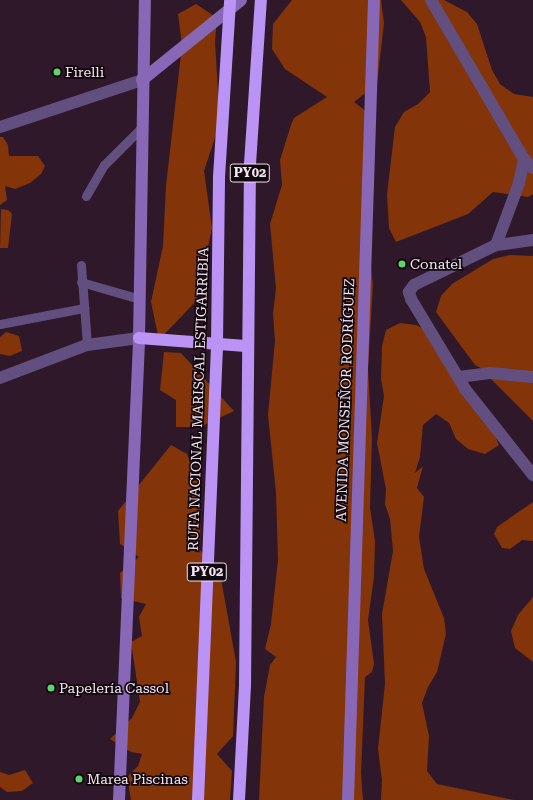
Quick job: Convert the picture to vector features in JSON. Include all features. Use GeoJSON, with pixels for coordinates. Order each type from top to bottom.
{"type":"FeatureCollection","features":[{"type":"Feature","properties":{"kind":"highway","name":"PY02"},"geometry":{"type":"LineString","coordinates":[[239,800],[245,686],[246,346],[250,164],[261,0]]}},
{"type":"Feature","properties":{"kind":"highway","name":"RUTA NACIONAL MARISCAL ESTIGARRIBIA"},"geometry":{"type":"LineString","coordinates":[[198,800],[216,344],[219,177],[229,4]]}},
{"type":"Feature","properties":{"kind":"highway"},"geometry":{"type":"LineString","coordinates":[[140,338],[246,346]]}},
{"type":"Feature","properties":{"kind":"street"},"geometry":{"type":"LineString","coordinates":[[119,800],[140,338],[142,80],[145,0]]}},
{"type":"Feature","properties":{"kind":"street"},"geometry":{"type":"LineString","coordinates":[[0,127],[142,80],[229,4],[241,0]]}},
{"type":"Feature","properties":{"kind":"street","name":"AVENIDA MONSEÑOR RODRÍGUEZ"},"geometry":{"type":"LineString","coordinates":[[348,800],[374,0]]}},
{"type":"Feature","properties":{"kind":"street"},"geometry":{"type":"LineString","coordinates":[[431,0],[524,159],[533,168]]}},
{"type":"Feature","properties":{"kind":"street"},"geometry":{"type":"LineString","coordinates":[[496,245],[519,183],[524,159]]}},
{"type":"Feature","properties":{"kind":"street"},"geometry":{"type":"LineString","coordinates":[[533,240],[496,245],[414,284],[409,292],[411,299],[458,377],[533,475]]}},
{"type":"Feature","properties":{"kind":"street"},"geometry":{"type":"LineString","coordinates":[[0,378],[87,346],[140,338]]}},
{"type":"Feature","properties":{"kind":"street"},"geometry":{"type":"LineString","coordinates":[[458,377],[490,373],[533,377]]}},
{"type":"Feature","properties":{"kind":"lane"},"geometry":{"type":"LineString","coordinates":[[86,196],[104,165],[142,127]]}},
{"type":"Feature","properties":{"kind":"lane"},"geometry":{"type":"LineString","coordinates":[[81,265],[81,282],[87,346]]}},
{"type":"Feature","properties":{"kind":"lane"},"geometry":{"type":"LineString","coordinates":[[81,282],[140,299]]}},
{"type":"Feature","properties":{"kind":"lane"},"geometry":{"type":"LineString","coordinates":[[0,324],[84,308]]}},
{"type":"Feature","properties":{"kind":"shaded area"},"geometry":{"type":"Polygon","coordinates":[[[292,0],[381,0],[384,23],[377,84],[354,102],[367,112],[370,258],[373,284],[368,369],[372,438],[370,508],[375,541],[374,577],[368,620],[374,664],[372,672],[365,677],[361,773],[363,800],[259,800],[264,697],[270,665],[276,657],[265,649],[271,624],[278,560],[276,493],[268,415],[275,341],[273,313],[276,289],[270,224],[282,185],[280,160],[294,118],[327,97],[285,69],[272,49],[273,24],[292,0]]]}},
{"type":"Feature","properties":{"kind":"shaded area"},"geometry":{"type":"Polygon","coordinates":[[[401,0],[444,0],[467,12],[477,24],[492,70],[500,84],[514,94],[533,97],[533,194],[528,197],[493,192],[468,214],[396,242],[389,228],[387,194],[395,127],[404,112],[418,104],[430,92],[426,37],[420,22],[401,0]]]}},
{"type":"Feature","properties":{"kind":"shaded area"},"geometry":{"type":"Polygon","coordinates":[[[196,4],[217,18],[215,42],[220,123],[204,171],[212,228],[197,300],[159,340],[151,302],[163,246],[166,186],[182,45],[178,14],[196,4]]]}},
{"type":"Feature","properties":{"kind":"shaded area"},"geometry":{"type":"Polygon","coordinates":[[[0,137],[3,137],[8,145],[9,156],[38,156],[45,166],[41,174],[30,183],[15,189],[5,186],[7,200],[0,205],[0,137]]]}},
{"type":"Feature","properties":{"kind":"shaded area"},"geometry":{"type":"Polygon","coordinates":[[[1,209],[8,210],[12,214],[8,248],[0,248],[1,209]]]}},
{"type":"Feature","properties":{"kind":"shaded area"},"geometry":{"type":"Polygon","coordinates":[[[510,255],[533,256],[533,421],[490,378],[490,373],[475,365],[436,312],[441,296],[452,284],[493,259],[510,255]]]}},
{"type":"Feature","properties":{"kind":"shaded area"},"geometry":{"type":"Polygon","coordinates":[[[400,323],[416,325],[431,332],[493,430],[499,445],[485,454],[468,449],[456,439],[449,423],[436,414],[423,425],[420,457],[415,473],[423,466],[417,488],[424,497],[419,537],[424,569],[444,618],[446,634],[437,672],[428,687],[422,703],[429,736],[427,771],[437,784],[514,800],[381,800],[382,780],[378,749],[385,684],[382,614],[393,551],[390,519],[385,504],[386,489],[377,443],[384,396],[381,379],[382,346],[386,330],[400,323]]]}},
{"type":"Feature","properties":{"kind":"shaded area"},"geometry":{"type":"Polygon","coordinates":[[[6,332],[19,336],[22,351],[10,356],[0,354],[0,337],[6,332]]]}},
{"type":"Feature","properties":{"kind":"shaded area"},"geometry":{"type":"Polygon","coordinates":[[[164,352],[181,353],[234,411],[200,427],[176,427],[176,400],[160,390],[164,352]]]}},
{"type":"Feature","properties":{"kind":"shaded area"},"geometry":{"type":"Polygon","coordinates":[[[171,445],[187,454],[201,488],[200,550],[220,573],[236,662],[233,736],[217,754],[232,771],[230,800],[131,800],[127,777],[138,766],[142,754],[131,752],[110,739],[132,718],[140,702],[131,642],[142,636],[139,617],[146,604],[121,598],[120,573],[139,557],[120,544],[118,511],[171,445]]]}},
{"type":"Feature","properties":{"kind":"shaded area"},"geometry":{"type":"Polygon","coordinates":[[[533,502],[533,541],[522,540],[510,549],[502,548],[494,534],[497,527],[533,502]]]}},
{"type":"Feature","properties":{"kind":"shaded area"},"geometry":{"type":"Polygon","coordinates":[[[533,597],[533,662],[515,648],[511,631],[518,615],[533,597]]]}},
{"type":"Feature","properties":{"kind":"shaded area"},"geometry":{"type":"Polygon","coordinates":[[[25,770],[33,783],[22,791],[7,792],[0,787],[0,772],[9,775],[25,770]]]}},
{"type":"Feature","properties":{"kind":"place","name":"Firelli"},"geometry":{"type":"Point","coordinates":[57,72]}},
{"type":"Feature","properties":{"kind":"place","name":"Conatel"},"geometry":{"type":"Point","coordinates":[402,264]}},
{"type":"Feature","properties":{"kind":"place","name":"Papelería Cassol"},"geometry":{"type":"Point","coordinates":[51,688]}},
{"type":"Feature","properties":{"kind":"place","name":"Marea Piscinas"},"geometry":{"type":"Point","coordinates":[79,779]}}]}
